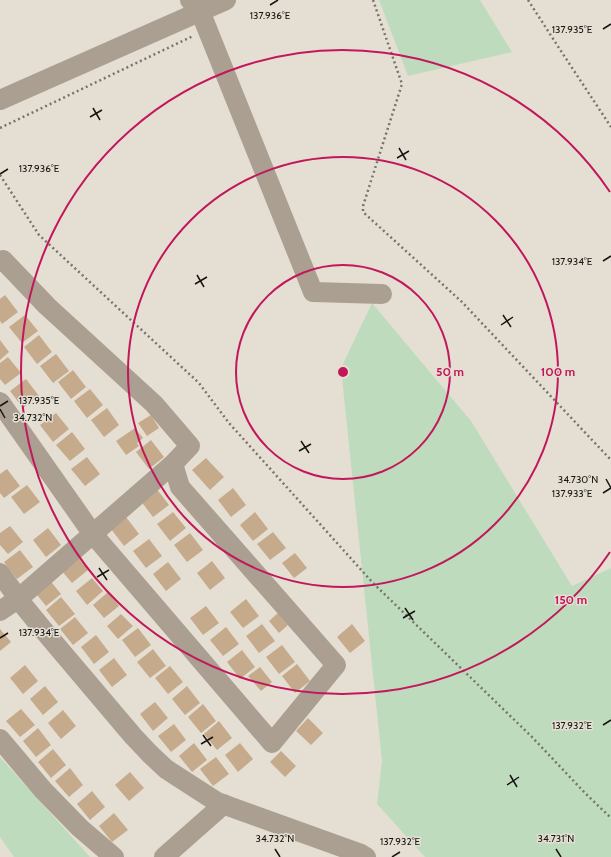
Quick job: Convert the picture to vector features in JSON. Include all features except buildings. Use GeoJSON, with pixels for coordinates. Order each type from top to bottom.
{"type":"FeatureCollection","features":[{"type":"Feature","properties":{"kind":"street"},"geometry":{"type":"LineString","coordinates":[[0,100],[199,14],[226,0]]}},
{"type":"Feature","properties":{"kind":"street"},"geometry":{"type":"LineString","coordinates":[[199,14],[313,292],[382,294]]}},
{"type":"Feature","properties":{"kind":"street"},"geometry":{"type":"LineString","coordinates":[[0,262],[3,260],[47,306],[154,404],[190,446],[173,464],[18,599],[0,611]]}},
{"type":"Feature","properties":{"kind":"street"},"geometry":{"type":"LineString","coordinates":[[0,402],[92,533],[272,743],[336,665],[180,487],[173,464]]}},
{"type":"Feature","properties":{"kind":"street"},"geometry":{"type":"LineString","coordinates":[[0,572],[18,599],[55,644],[133,736],[166,769],[217,802],[366,857]]}},
{"type":"Feature","properties":{"kind":"street"},"geometry":{"type":"LineString","coordinates":[[0,739],[43,790],[80,828],[114,857]]}},
{"type":"Feature","properties":{"kind":"street"},"geometry":{"type":"LineString","coordinates":[[164,857],[224,804]]}},
{"type":"Feature","properties":{"kind":"path"},"geometry":{"type":"LineString","coordinates":[[373,0],[402,84],[363,206],[363,212],[462,302],[611,461]]}},
{"type":"Feature","properties":{"kind":"path"},"geometry":{"type":"LineString","coordinates":[[528,0],[558,48],[611,126]]}},
{"type":"Feature","properties":{"kind":"path"},"geometry":{"type":"LineString","coordinates":[[0,128],[199,14]]}},
{"type":"Feature","properties":{"kind":"path"},"geometry":{"type":"LineString","coordinates":[[0,175],[39,235],[199,383],[229,423],[373,582],[532,737],[611,818]]}},
{"type":"Feature","properties":{"kind":"green space"},"geometry":{"type":"Polygon","coordinates":[[[379,0],[480,0],[512,52],[408,76],[379,0]]]}},
{"type":"Feature","properties":{"kind":"green space"},"geometry":{"type":"Polygon","coordinates":[[[372,303],[471,421],[572,586],[611,568],[611,857],[425,857],[377,804],[382,761],[341,368],[372,303]]]}},
{"type":"Feature","properties":{"kind":"green space"},"geometry":{"type":"Polygon","coordinates":[[[0,757],[90,857],[14,857],[0,837],[0,757]]]}}]}
